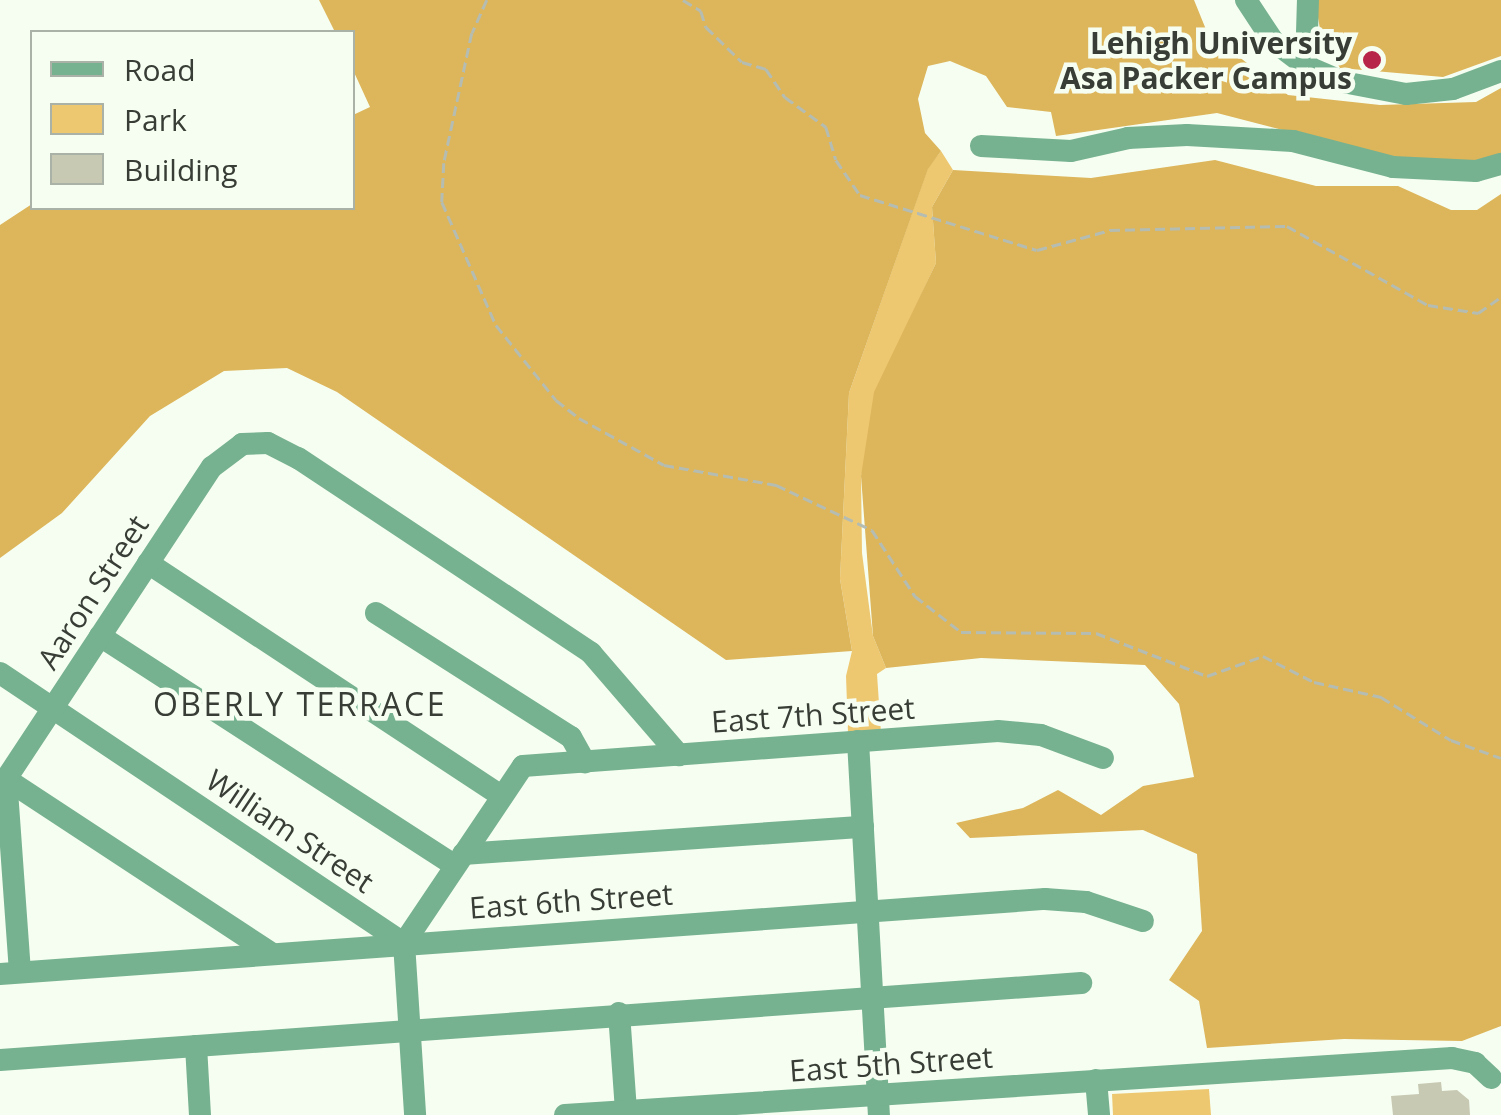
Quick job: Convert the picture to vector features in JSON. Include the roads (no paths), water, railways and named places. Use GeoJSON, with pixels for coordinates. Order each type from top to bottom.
{"type":"FeatureCollection","features":[{"type":"Feature","properties":{"kind":"street"},"geometry":{"type":"LineString","coordinates":[[1246,0],[1273,41],[1306,66],[1343,82],[1406,94],[1453,89],[1501,71]]}},
{"type":"Feature","properties":{"kind":"street"},"geometry":{"type":"LineString","coordinates":[[1306,66],[1308,0]]}},
{"type":"Feature","properties":{"kind":"street"},"geometry":{"type":"LineString","coordinates":[[981,146],[1071,152],[1128,138],[1187,135],[1294,141],[1393,168],[1476,171],[1501,164]]}},
{"type":"Feature","properties":{"kind":"street","name":"Aaron Street"},"geometry":{"type":"LineString","coordinates":[[6,780],[212,467],[251,442],[298,458],[591,653],[679,754]]}},
{"type":"Feature","properties":{"kind":"street"},"geometry":{"type":"LineString","coordinates":[[148,563],[502,796],[404,943],[415,1115]]}},
{"type":"Feature","properties":{"kind":"street"},"geometry":{"type":"LineString","coordinates":[[376,613],[571,738],[585,762]]}},
{"type":"Feature","properties":{"kind":"street"},"geometry":{"type":"LineString","coordinates":[[100,636],[459,860],[862,827]]}},
{"type":"Feature","properties":{"kind":"street","name":"William Street"},"geometry":{"type":"LineString","coordinates":[[0,673],[404,943]]}},
{"type":"Feature","properties":{"kind":"street","name":"East 7th Street"},"geometry":{"type":"LineString","coordinates":[[502,796],[523,766],[1012,731],[1102,758]]}},
{"type":"Feature","properties":{"kind":"street"},"geometry":{"type":"LineString","coordinates":[[858,741],[879,1105]]}},
{"type":"Feature","properties":{"kind":"street"},"geometry":{"type":"LineString","coordinates":[[6,780],[270,953]]}},
{"type":"Feature","properties":{"kind":"street"},"geometry":{"type":"LineString","coordinates":[[6,780],[10,973]]}},
{"type":"Feature","properties":{"kind":"street","name":"East 6th Street"},"geometry":{"type":"LineString","coordinates":[[10,973],[1058,898],[1143,921]]}},
{"type":"Feature","properties":{"kind":"street"},"geometry":{"type":"LineString","coordinates":[[0,1060],[619,1013],[1081,984]]}},
{"type":"Feature","properties":{"kind":"street"},"geometry":{"type":"LineString","coordinates":[[619,1013],[626,1111]]}},
{"type":"Feature","properties":{"kind":"street"},"geometry":{"type":"LineString","coordinates":[[196,1046],[200,1115]]}},
{"type":"Feature","properties":{"kind":"street","name":"East 5th Street"},"geometry":{"type":"LineString","coordinates":[[565,1115],[879,1105],[1096,1080],[1466,1058],[1491,1078]]}},
{"type":"Feature","properties":{"kind":"street"},"geometry":{"type":"LineString","coordinates":[[1096,1080],[1099,1115]]}},
{"type":"Feature","properties":{"kind":"place","name":"Lehigh University Asa Packer Campus"},"geometry":{"type":"Point","coordinates":[1372,60]}},
{"type":"Feature","properties":{"kind":"district","name":"OBERLY TERRACE"},"geometry":{"type":"Point","coordinates":[300,704]}}]}
